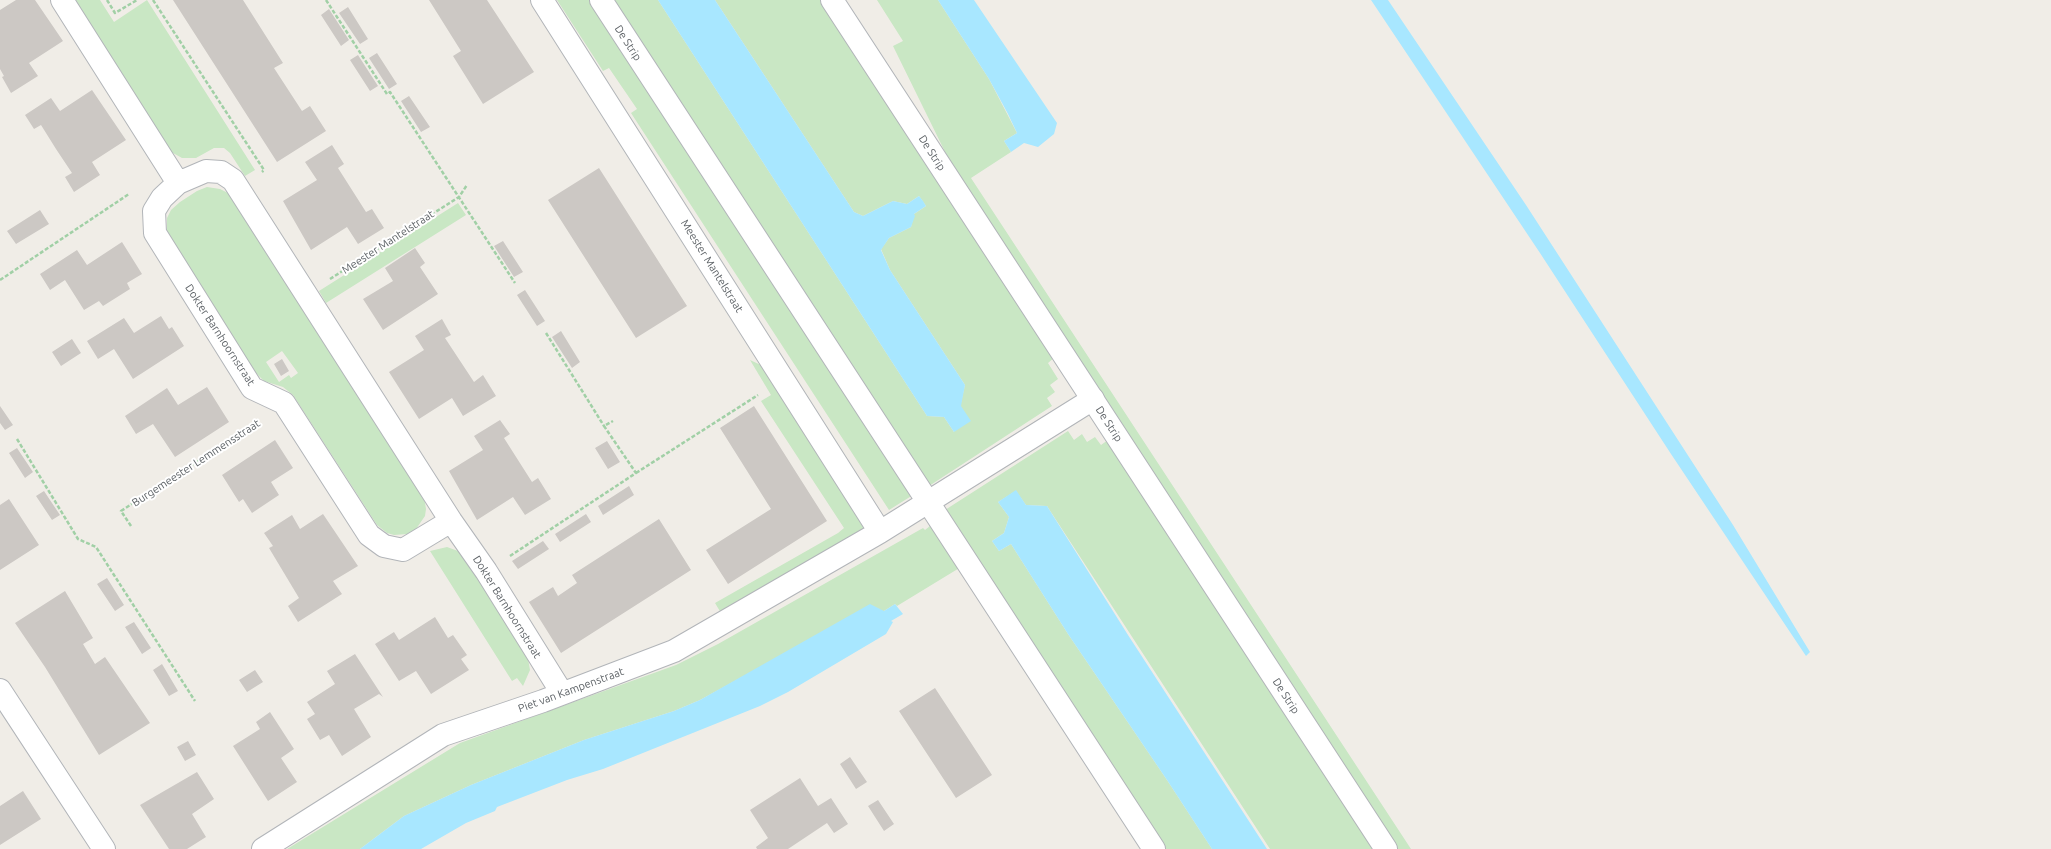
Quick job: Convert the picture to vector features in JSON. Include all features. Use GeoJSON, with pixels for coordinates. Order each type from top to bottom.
{"type":"FeatureCollection","features":[{"type":"Feature","properties":{"kind":"street"},"geometry":{"type":"LineString","coordinates":[[62,0],[173,176]]}},
{"type":"Feature","properties":{"kind":"street","name":"Meester Mantelstraat"},"geometry":{"type":"LineString","coordinates":[[542,0],[880,532]]}},
{"type":"Feature","properties":{"kind":"street","name":"De Strip"},"geometry":{"type":"LineString","coordinates":[[601,0],[1154,849]]}},
{"type":"Feature","properties":{"kind":"street","name":"De Strip"},"geometry":{"type":"LineString","coordinates":[[832,0],[1386,849]]}},
{"type":"Feature","properties":{"kind":"street","name":"Dokter Barnhoornstraat"},"geometry":{"type":"LineString","coordinates":[[284,403],[252,388],[155,233],[154,211],[173,176],[206,172],[221,172],[233,180],[451,522],[486,571],[562,693]]}},
{"type":"Feature","properties":{"kind":"street","name":"Piet van Kampenstraat"},"geometry":{"type":"LineString","coordinates":[[263,849],[443,735],[674,651],[880,532],[1093,399]]}},
{"type":"Feature","properties":{"kind":"street"},"geometry":{"type":"LineString","coordinates":[[284,403],[369,535],[379,543],[384,546],[403,550],[451,522]]}},
{"type":"Feature","properties":{"kind":"street"},"geometry":{"type":"LineString","coordinates":[[0,690],[104,849]]}},
{"type":"Feature","properties":{"kind":"path"},"geometry":{"type":"LineString","coordinates":[[107,0],[115,13],[137,0]]}},
{"type":"Feature","properties":{"kind":"path"},"geometry":{"type":"LineString","coordinates":[[153,0],[264,170],[238,188]]}},
{"type":"Feature","properties":{"kind":"path"},"geometry":{"type":"LineString","coordinates":[[326,0],[387,94],[390,92],[515,283]]}},
{"type":"Feature","properties":{"kind":"path"},"geometry":{"type":"LineString","coordinates":[[0,280],[173,176]]}},
{"type":"Feature","properties":{"kind":"path","name":"Meester Mantelstraat"},"geometry":{"type":"LineString","coordinates":[[306,294],[459,197],[467,185]]}},
{"type":"Feature","properties":{"kind":"path"},"geometry":{"type":"LineString","coordinates":[[546,334],[604,426],[636,473]]}},
{"type":"Feature","properties":{"kind":"path"},"geometry":{"type":"LineString","coordinates":[[486,571],[764,391]]}},
{"type":"Feature","properties":{"kind":"path","name":"Burgemeester Lemmensstraat"},"geometry":{"type":"LineString","coordinates":[[131,526],[121,511],[268,416],[284,403]]}},
{"type":"Feature","properties":{"kind":"path"},"geometry":{"type":"LineString","coordinates":[[604,426],[613,421]]}},
{"type":"Feature","properties":{"kind":"path"},"geometry":{"type":"LineString","coordinates":[[17,439],[78,539],[96,547],[195,701]]}},
{"type":"Feature","properties":{"kind":"green space"},"geometry":{"type":"Polygon","coordinates":[[[74,0],[100,0],[114,22],[147,0],[255,170],[245,176],[230,153],[224,148],[214,148],[196,158],[182,158],[173,153],[167,147],[74,0]]]}},
{"type":"Feature","properties":{"kind":"green space"},"geometry":{"type":"Polygon","coordinates":[[[557,0],[593,0],[913,495],[889,510],[631,113],[637,109],[609,68],[603,71],[557,0]]]}},
{"type":"Feature","properties":{"kind":"green space"},"geometry":{"type":"Polygon","coordinates":[[[612,0],[658,0],[927,416],[944,417],[954,432],[965,385],[890,270],[881,249],[889,238],[911,227],[914,214],[926,206],[919,196],[907,204],[893,201],[863,216],[854,212],[715,0],[823,0],[1055,357],[1048,363],[1058,379],[1050,385],[1055,392],[1047,398],[1052,406],[929,486],[612,0]]]}},
{"type":"Feature","properties":{"kind":"green space"},"geometry":{"type":"Polygon","coordinates":[[[877,0],[938,0],[989,79],[1017,133],[1004,141],[1011,152],[971,178],[1411,849],[1395,849],[950,162],[893,46],[903,41],[877,0]]]}},
{"type":"Feature","properties":{"kind":"green space"},"geometry":{"type":"Polygon","coordinates":[[[207,187],[220,189],[230,194],[424,497],[426,509],[425,516],[416,529],[407,534],[394,535],[387,533],[377,525],[293,395],[283,387],[264,381],[254,371],[167,232],[167,218],[171,210],[197,191],[207,187]],[[282,351],[266,362],[279,382],[289,375],[291,378],[298,373],[282,351]]]}},
{"type":"Feature","properties":{"kind":"green space"},"geometry":{"type":"Polygon","coordinates":[[[458,203],[466,215],[326,303],[319,291],[458,203]]]}},
{"type":"Feature","properties":{"kind":"green space"},"geometry":{"type":"Polygon","coordinates":[[[750,360],[763,366],[866,529],[721,613],[715,603],[838,533],[844,528],[761,401],[771,395],[750,360]]]}},
{"type":"Feature","properties":{"kind":"green space"},"geometry":{"type":"Polygon","coordinates":[[[1068,431],[1074,440],[1082,434],[1087,442],[1095,437],[1101,445],[1108,440],[1374,849],[1270,849],[1047,506],[1026,505],[1016,491],[998,502],[1009,517],[1004,533],[992,541],[999,551],[1011,544],[1068,634],[1212,849],[1164,849],[945,510],[1068,431]]]}},
{"type":"Feature","properties":{"kind":"green space"},"geometry":{"type":"Polygon","coordinates":[[[930,526],[935,528],[961,567],[897,606],[895,604],[884,611],[775,659],[700,700],[674,711],[584,740],[471,785],[404,816],[360,849],[287,849],[460,743],[676,665],[718,644],[923,528],[925,530],[930,526]]]}},
{"type":"Feature","properties":{"kind":"green space"},"geometry":{"type":"Polygon","coordinates":[[[447,547],[458,551],[463,555],[528,659],[530,670],[523,686],[517,678],[512,681],[430,551],[447,547]]]}},
{"type":"Feature","properties":{"kind":"water"},"geometry":{"type":"Polygon","coordinates":[[[658,0],[715,0],[854,212],[863,216],[893,201],[907,204],[919,196],[923,201],[926,206],[914,214],[915,216],[911,227],[889,238],[881,250],[890,270],[965,385],[961,406],[971,421],[954,432],[944,417],[927,416],[658,0]]]}},
{"type":"Feature","properties":{"kind":"water"},"geometry":{"type":"Polygon","coordinates":[[[938,0],[974,0],[1057,123],[1054,134],[1038,147],[1024,143],[1011,152],[1004,141],[1017,133],[1008,114],[989,79],[938,0]]]}},
{"type":"Feature","properties":{"kind":"water"},"geometry":{"type":"Polygon","coordinates":[[[1371,0],[1388,0],[1526,205],[1733,525],[1810,652],[1806,656],[1671,454],[1540,253],[1371,0]]]}},
{"type":"Feature","properties":{"kind":"water"},"geometry":{"type":"Polygon","coordinates":[[[1016,490],[1026,505],[1047,506],[1128,635],[1267,849],[1212,849],[1068,634],[1011,544],[999,551],[992,541],[1004,533],[1009,517],[998,502],[1016,490]]]}},
{"type":"Feature","properties":{"kind":"water"},"geometry":{"type":"Polygon","coordinates":[[[870,604],[884,611],[895,604],[903,614],[891,621],[893,622],[886,634],[788,692],[760,706],[603,769],[567,780],[497,807],[495,811],[466,823],[421,849],[360,849],[404,816],[471,785],[584,740],[674,711],[700,700],[870,604]]]}},
{"type":"Feature","properties":{"kind":"building"},"geometry":{"type":"Polygon","coordinates":[[[16,0],[35,0],[63,41],[29,63],[38,76],[11,93],[2,77],[4,76],[0,69],[0,10],[16,0]]]}},
{"type":"Feature","properties":{"kind":"building"},"geometry":{"type":"Polygon","coordinates":[[[173,0],[243,0],[283,63],[274,68],[302,111],[310,106],[326,131],[277,162],[173,0]]]}},
{"type":"Feature","properties":{"kind":"building"},"geometry":{"type":"Polygon","coordinates":[[[429,0],[487,0],[534,72],[483,104],[453,56],[461,51],[429,0]]]}},
{"type":"Feature","properties":{"kind":"building"},"geometry":{"type":"Polygon","coordinates":[[[348,7],[368,39],[360,44],[339,13],[348,7]]]}},
{"type":"Feature","properties":{"kind":"building"},"geometry":{"type":"Polygon","coordinates":[[[329,9],[349,40],[341,46],[321,15],[329,9]]]}},
{"type":"Feature","properties":{"kind":"building"},"geometry":{"type":"Polygon","coordinates":[[[377,53],[397,84],[389,89],[369,58],[377,53]]]}},
{"type":"Feature","properties":{"kind":"building"},"geometry":{"type":"Polygon","coordinates":[[[358,55],[378,86],[370,91],[350,60],[358,55]]]}},
{"type":"Feature","properties":{"kind":"building"},"geometry":{"type":"Polygon","coordinates":[[[92,90],[126,140],[92,162],[100,175],[74,192],[65,177],[72,173],[41,125],[34,129],[25,115],[51,98],[60,111],[92,90]]]}},
{"type":"Feature","properties":{"kind":"building"},"geometry":{"type":"Polygon","coordinates":[[[409,96],[430,127],[421,132],[401,101],[409,96]]]}},
{"type":"Feature","properties":{"kind":"building"},"geometry":{"type":"Polygon","coordinates":[[[332,145],[344,164],[338,168],[366,212],[372,209],[384,228],[358,244],[347,227],[311,250],[283,201],[317,180],[305,162],[332,145]]]}},
{"type":"Feature","properties":{"kind":"building"},"geometry":{"type":"Polygon","coordinates":[[[599,168],[687,306],[636,338],[548,200],[599,168]]]}},
{"type":"Feature","properties":{"kind":"building"},"geometry":{"type":"Polygon","coordinates":[[[40,210],[49,224],[16,244],[7,231],[40,210]]]}},
{"type":"Feature","properties":{"kind":"building"},"geometry":{"type":"Polygon","coordinates":[[[503,241],[523,272],[514,277],[494,246],[503,241]]]}},
{"type":"Feature","properties":{"kind":"building"},"geometry":{"type":"Polygon","coordinates":[[[122,242],[142,274],[127,283],[130,289],[103,306],[99,301],[84,310],[65,280],[50,290],[40,274],[77,250],[87,265],[122,242]]]}},
{"type":"Feature","properties":{"kind":"building"},"geometry":{"type":"Polygon","coordinates":[[[415,248],[425,263],[420,267],[438,294],[383,330],[363,299],[393,281],[385,268],[415,248]]]}},
{"type":"Feature","properties":{"kind":"building"},"geometry":{"type":"Polygon","coordinates":[[[525,290],[545,321],[537,326],[517,295],[525,290]]]}},
{"type":"Feature","properties":{"kind":"building"},"geometry":{"type":"Polygon","coordinates":[[[161,316],[169,329],[172,327],[184,346],[133,379],[114,349],[98,359],[87,341],[124,318],[134,333],[161,316]]]}},
{"type":"Feature","properties":{"kind":"building"},"geometry":{"type":"Polygon","coordinates":[[[442,319],[451,335],[445,338],[474,382],[483,375],[496,396],[463,416],[452,398],[419,419],[389,372],[424,350],[415,336],[442,319]]]}},
{"type":"Feature","properties":{"kind":"building"},"geometry":{"type":"Polygon","coordinates":[[[561,331],[580,362],[572,368],[552,337],[561,331]]]}},
{"type":"Feature","properties":{"kind":"building"},"geometry":{"type":"Polygon","coordinates":[[[72,339],[81,353],[61,366],[52,352],[72,339]]]}},
{"type":"Feature","properties":{"kind":"building"},"geometry":{"type":"Polygon","coordinates":[[[282,359],[289,371],[281,376],[274,364],[282,359]]]}},
{"type":"Feature","properties":{"kind":"building"},"geometry":{"type":"Polygon","coordinates":[[[207,387],[229,422],[175,457],[153,424],[136,434],[125,416],[167,388],[178,405],[207,387]]]}},
{"type":"Feature","properties":{"kind":"building"},"geometry":{"type":"Polygon","coordinates":[[[0,406],[13,425],[5,430],[0,423],[0,406]]]}},
{"type":"Feature","properties":{"kind":"building"},"geometry":{"type":"Polygon","coordinates":[[[754,406],[827,521],[728,584],[706,550],[771,509],[720,428],[754,406]]]}},
{"type":"Feature","properties":{"kind":"building"},"geometry":{"type":"Polygon","coordinates":[[[500,420],[510,434],[504,438],[532,482],[538,478],[551,499],[525,515],[513,497],[477,520],[449,471],[483,450],[474,436],[500,420]]]}},
{"type":"Feature","properties":{"kind":"building"},"geometry":{"type":"Polygon","coordinates":[[[275,440],[293,468],[271,482],[279,495],[252,513],[243,499],[239,502],[222,475],[275,440]]]}},
{"type":"Feature","properties":{"kind":"building"},"geometry":{"type":"Polygon","coordinates":[[[607,441],[620,462],[608,469],[595,448],[607,441]]]}},
{"type":"Feature","properties":{"kind":"building"},"geometry":{"type":"Polygon","coordinates":[[[17,448],[33,472],[25,478],[9,453],[17,448]]]}},
{"type":"Feature","properties":{"kind":"building"},"geometry":{"type":"Polygon","coordinates":[[[629,486],[634,495],[603,515],[598,506],[629,486]]]}},
{"type":"Feature","properties":{"kind":"building"},"geometry":{"type":"Polygon","coordinates":[[[44,491],[60,515],[52,520],[36,496],[44,491]]]}},
{"type":"Feature","properties":{"kind":"building"},"geometry":{"type":"Polygon","coordinates":[[[9,499],[39,545],[0,570],[0,505],[9,499]]]}},
{"type":"Feature","properties":{"kind":"building"},"geometry":{"type":"Polygon","coordinates":[[[323,514],[358,566],[333,581],[342,594],[298,622],[288,606],[299,598],[269,548],[273,546],[264,533],[292,515],[300,529],[323,514]]]}},
{"type":"Feature","properties":{"kind":"building"},"geometry":{"type":"Polygon","coordinates":[[[586,514],[591,522],[560,542],[555,534],[586,514]]]}},
{"type":"Feature","properties":{"kind":"building"},"geometry":{"type":"Polygon","coordinates":[[[659,519],[691,570],[561,653],[529,602],[553,587],[558,596],[577,583],[572,575],[659,519]]]}},
{"type":"Feature","properties":{"kind":"building"},"geometry":{"type":"Polygon","coordinates":[[[543,541],[549,549],[518,569],[512,561],[543,541]]]}},
{"type":"Feature","properties":{"kind":"building"},"geometry":{"type":"Polygon","coordinates":[[[107,578],[124,605],[115,611],[97,584],[107,578]]]}},
{"type":"Feature","properties":{"kind":"building"},"geometry":{"type":"Polygon","coordinates":[[[65,591],[93,638],[83,644],[95,664],[105,657],[150,723],[99,755],[45,667],[15,623],[65,591]]]}},
{"type":"Feature","properties":{"kind":"building"},"geometry":{"type":"Polygon","coordinates":[[[435,617],[448,638],[453,635],[467,655],[461,659],[469,670],[431,694],[416,671],[399,681],[375,644],[394,632],[399,640],[435,617]]]}},
{"type":"Feature","properties":{"kind":"building"},"geometry":{"type":"Polygon","coordinates":[[[134,622],[151,648],[142,654],[125,627],[134,622]]]}},
{"type":"Feature","properties":{"kind":"building"},"geometry":{"type":"Polygon","coordinates":[[[355,654],[383,697],[379,694],[354,709],[371,737],[342,756],[329,735],[320,740],[307,719],[315,714],[307,702],[335,684],[327,671],[355,654]]]}},
{"type":"Feature","properties":{"kind":"building"},"geometry":{"type":"Polygon","coordinates":[[[162,664],[178,691],[169,696],[153,670],[162,664]]]}},
{"type":"Feature","properties":{"kind":"building"},"geometry":{"type":"Polygon","coordinates":[[[255,670],[263,682],[247,692],[239,680],[255,670]]]}},
{"type":"Feature","properties":{"kind":"building"},"geometry":{"type":"Polygon","coordinates":[[[935,688],[992,775],[956,798],[899,711],[935,688]]]}},
{"type":"Feature","properties":{"kind":"building"},"geometry":{"type":"Polygon","coordinates":[[[270,712],[294,749],[281,758],[297,782],[268,801],[233,746],[260,729],[256,722],[270,712]]]}},
{"type":"Feature","properties":{"kind":"building"},"geometry":{"type":"Polygon","coordinates":[[[188,741],[196,755],[185,761],[177,747],[188,741]]]}},
{"type":"Feature","properties":{"kind":"building"},"geometry":{"type":"Polygon","coordinates":[[[850,757],[867,782],[856,789],[840,764],[850,757]]]}},
{"type":"Feature","properties":{"kind":"building"},"geometry":{"type":"Polygon","coordinates":[[[197,772],[214,799],[192,814],[206,837],[187,849],[169,849],[140,805],[197,772]]]}},
{"type":"Feature","properties":{"kind":"building"},"geometry":{"type":"Polygon","coordinates":[[[800,778],[818,806],[831,798],[848,824],[834,833],[827,823],[788,849],[757,849],[756,847],[768,838],[750,810],[800,778]]]}},
{"type":"Feature","properties":{"kind":"building"},"geometry":{"type":"Polygon","coordinates":[[[23,791],[41,819],[0,845],[0,806],[23,791]]]}},
{"type":"Feature","properties":{"kind":"building"},"geometry":{"type":"Polygon","coordinates":[[[878,800],[894,824],[884,831],[868,806],[878,800]]]}}]}
